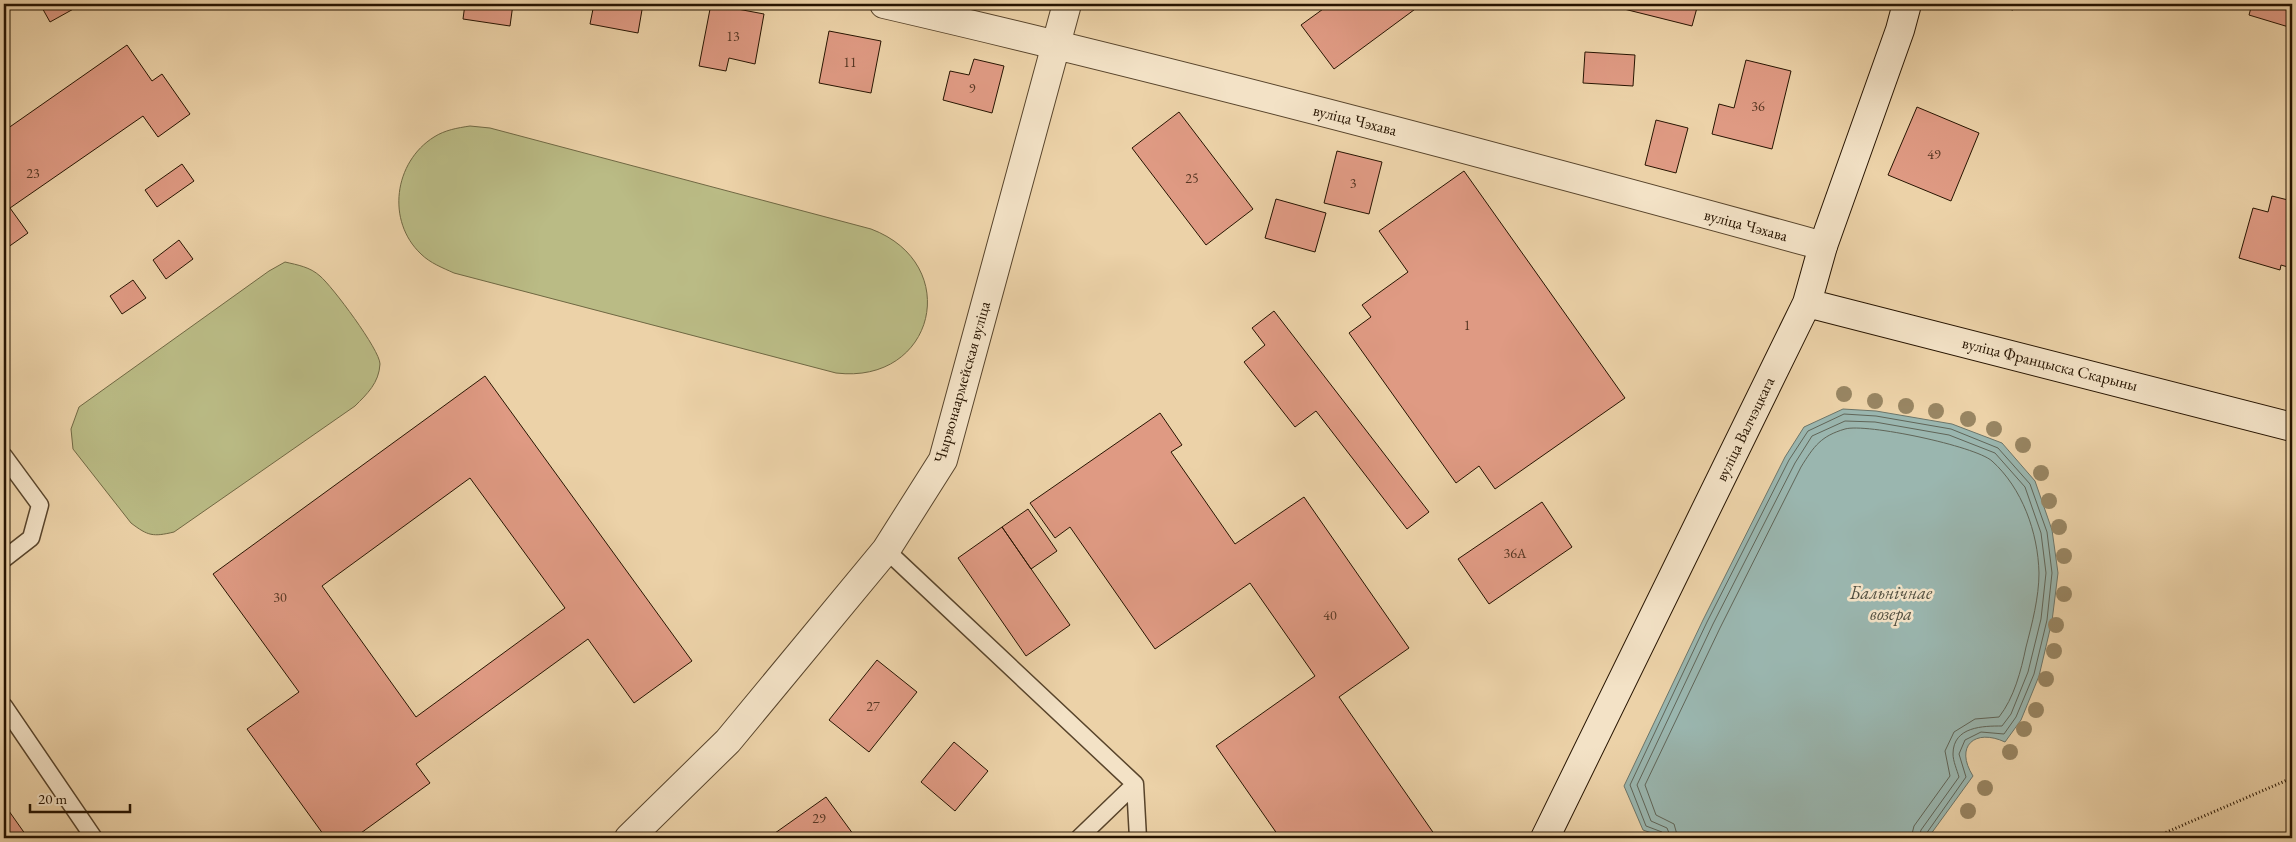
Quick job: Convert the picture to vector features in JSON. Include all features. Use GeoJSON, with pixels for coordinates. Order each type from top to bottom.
{"type":"FeatureCollection","features":[{"type":"Feature","properties":{"kind":"street","name":"вуліца Чэхава"},"geometry":{"type":"LineString","coordinates":[[884,4],[1057,44],[1472,150],[1823,246]]}},
{"type":"Feature","properties":{"kind":"street","name":"Чырвонаармейская вуліца"},"geometry":{"type":"LineString","coordinates":[[629,838],[728,741],[886,550],[942,460],[1067,4]]}},
{"type":"Feature","properties":{"kind":"street","name":"вуліца Валчэцкага"},"geometry":{"type":"LineString","coordinates":[[1545,838],[1807,303],[1823,246],[1900,30],[1907,4]]}},
{"type":"Feature","properties":{"kind":"street","name":"вуліца Францыска Скарыны"},"geometry":{"type":"LineString","coordinates":[[1807,303],[2292,428]]}},
{"type":"Feature","properties":{"kind":"lane"},"geometry":{"type":"LineString","coordinates":[[4,456],[40,505],[31,538],[4,559]]}},
{"type":"Feature","properties":{"kind":"lane"},"geometry":{"type":"LineString","coordinates":[[886,550],[1135,784],[1138,838]]}},
{"type":"Feature","properties":{"kind":"lane"},"geometry":{"type":"LineString","coordinates":[[4,706],[94,838]]}},
{"type":"Feature","properties":{"kind":"lane"},"geometry":{"type":"LineString","coordinates":[[1079,838],[1135,784]]}},
{"type":"Feature","properties":{"kind":"path"},"geometry":{"type":"LineString","coordinates":[[2153,838],[2292,778]]}},
{"type":"Feature","properties":{"kind":"green space"},"geometry":{"type":"Polygon","coordinates":[[[470,126],[490,128],[871,229],[900,246],[919,268],[927,293],[926,319],[915,342],[896,360],[870,372],[836,373],[454,273],[432,263],[410,241],[399,209],[399,192],[403,176],[410,161],[421,148],[442,133],[470,126]]]}},
{"type":"Feature","properties":{"kind":"green space"},"geometry":{"type":"Polygon","coordinates":[[[285,262],[312,270],[326,282],[344,305],[378,357],[380,364],[375,382],[355,406],[174,532],[156,535],[142,531],[131,523],[73,449],[71,429],[79,407],[269,271],[285,262]]]}},
{"type":"Feature","properties":{"kind":"water","name":"Бальнічнае возера"},"geometry":{"type":"Polygon","coordinates":[[[1843,409],[1876,411],[1952,424],[2002,443],[2035,481],[2052,530],[2058,573],[2052,621],[2039,676],[2021,720],[2005,742],[1985,737],[1971,742],[1967,748],[1966,756],[1973,776],[1928,838],[1666,838],[1643,830],[1624,786],[1703,620],[1785,457],[1804,427],[1843,409]]]}},
{"type":"Feature","properties":{"kind":"building"},"geometry":{"type":"Polygon","coordinates":[[[40,4],[76,4],[77,7],[50,22],[40,4]]]}},
{"type":"Feature","properties":{"kind":"building"},"geometry":{"type":"Polygon","coordinates":[[[465,4],[513,4],[510,26],[463,19],[465,4]]]}},
{"type":"Feature","properties":{"kind":"building"},"geometry":{"type":"Polygon","coordinates":[[[594,4],[643,4],[638,33],[590,24],[594,4]]]}},
{"type":"Feature","properties":{"kind":"building"},"geometry":{"type":"Polygon","coordinates":[[[711,4],[764,14],[755,64],[729,58],[726,71],[699,66],[711,4]]]}},
{"type":"Feature","properties":{"kind":"building"},"geometry":{"type":"Polygon","coordinates":[[[1104,4],[1162,4],[1162,9],[1104,4]]]}},
{"type":"Feature","properties":{"kind":"building"},"geometry":{"type":"Polygon","coordinates":[[[1330,4],[1422,4],[1334,69],[1301,25],[1330,4]]]}},
{"type":"Feature","properties":{"kind":"building"},"geometry":{"type":"Polygon","coordinates":[[[1625,4],[1698,4],[1692,26],[1624,9],[1625,4]]]}},
{"type":"Feature","properties":{"kind":"building"},"geometry":{"type":"Polygon","coordinates":[[[1983,4],[2014,4],[2013,10],[1983,4]]]}},
{"type":"Feature","properties":{"kind":"building"},"geometry":{"type":"Polygon","coordinates":[[[2252,4],[2292,4],[2292,28],[2249,15],[2252,4]]]}},
{"type":"Feature","properties":{"kind":"building"},"geometry":{"type":"Polygon","coordinates":[[[829,31],[881,41],[871,93],[819,83],[829,31]]]}},
{"type":"Feature","properties":{"kind":"building"},"geometry":{"type":"Polygon","coordinates":[[[127,45],[152,81],[162,74],[190,114],[158,137],[143,116],[10,208],[28,233],[4,250],[4,131],[127,45]]]}},
{"type":"Feature","properties":{"kind":"building"},"geometry":{"type":"Polygon","coordinates":[[[1585,52],[1635,55],[1633,86],[1583,83],[1585,52]]]}},
{"type":"Feature","properties":{"kind":"building"},"geometry":{"type":"Polygon","coordinates":[[[974,59],[1004,66],[992,113],[943,100],[950,71],[969,75],[974,59]]]}},
{"type":"Feature","properties":{"kind":"building"},"geometry":{"type":"Polygon","coordinates":[[[1746,60],[1791,71],[1772,149],[1712,134],[1719,104],[1734,108],[1746,60]]]}},
{"type":"Feature","properties":{"kind":"building"},"geometry":{"type":"Polygon","coordinates":[[[1917,107],[1979,133],[1951,201],[1888,175],[1917,107]]]}},
{"type":"Feature","properties":{"kind":"building"},"geometry":{"type":"Polygon","coordinates":[[[1179,112],[1253,209],[1206,245],[1132,148],[1179,112]]]}},
{"type":"Feature","properties":{"kind":"building"},"geometry":{"type":"Polygon","coordinates":[[[1656,120],[1688,128],[1676,173],[1645,165],[1656,120]]]}},
{"type":"Feature","properties":{"kind":"building"},"geometry":{"type":"Polygon","coordinates":[[[1337,151],[1382,162],[1369,214],[1324,203],[1337,151]]]}},
{"type":"Feature","properties":{"kind":"building"},"geometry":{"type":"Polygon","coordinates":[[[182,164],[194,181],[157,207],[145,190],[182,164]]]}},
{"type":"Feature","properties":{"kind":"building"},"geometry":{"type":"Polygon","coordinates":[[[1464,171],[1625,398],[1495,489],[1479,466],[1456,483],[1349,333],[1371,317],[1362,305],[1408,272],[1379,231],[1464,171]]]}},
{"type":"Feature","properties":{"kind":"building"},"geometry":{"type":"Polygon","coordinates":[[[2272,196],[2292,201],[2292,278],[2289,277],[2291,268],[2281,265],[2280,270],[2239,258],[2253,208],[2268,212],[2272,196]]]}},
{"type":"Feature","properties":{"kind":"building"},"geometry":{"type":"Polygon","coordinates":[[[1276,199],[1326,213],[1315,252],[1265,238],[1276,199]]]}},
{"type":"Feature","properties":{"kind":"building"},"geometry":{"type":"Polygon","coordinates":[[[179,240],[193,259],[166,279],[153,260],[179,240]]]}},
{"type":"Feature","properties":{"kind":"building"},"geometry":{"type":"Polygon","coordinates":[[[133,280],[146,298],[122,314],[110,296],[133,280]]]}},
{"type":"Feature","properties":{"kind":"building"},"geometry":{"type":"Polygon","coordinates":[[[1274,311],[1429,512],[1407,529],[1316,411],[1295,427],[1244,362],[1265,345],[1252,328],[1274,311]]]}},
{"type":"Feature","properties":{"kind":"building"},"geometry":{"type":"Polygon","coordinates":[[[485,376],[692,661],[634,703],[588,639],[416,764],[430,783],[354,838],[326,838],[247,729],[299,692],[213,574],[485,376]],[[470,478],[322,586],[416,717],[565,608],[470,478]]]}},
{"type":"Feature","properties":{"kind":"building"},"geometry":{"type":"Polygon","coordinates":[[[1160,413],[1182,445],[1171,452],[1235,544],[1304,497],[1409,648],[1339,697],[1437,838],[1280,838],[1216,746],[1315,676],[1250,583],[1155,649],[1070,527],[1055,538],[1030,503],[1160,413]]]}},
{"type":"Feature","properties":{"kind":"building"},"geometry":{"type":"Polygon","coordinates":[[[1542,502],[1572,547],[1489,604],[1458,559],[1542,502]]]}},
{"type":"Feature","properties":{"kind":"building"},"geometry":{"type":"Polygon","coordinates":[[[1028,509],[1057,551],[1031,569],[1002,527],[1028,509]]]}},
{"type":"Feature","properties":{"kind":"building"},"geometry":{"type":"Polygon","coordinates":[[[1002,527],[1070,625],[1026,656],[958,558],[1002,527]]]}},
{"type":"Feature","properties":{"kind":"building"},"geometry":{"type":"Polygon","coordinates":[[[877,660],[917,692],[869,752],[829,720],[877,660]]]}},
{"type":"Feature","properties":{"kind":"building"},"geometry":{"type":"Polygon","coordinates":[[[954,742],[988,771],[955,811],[921,782],[954,742]]]}},
{"type":"Feature","properties":{"kind":"building"},"geometry":{"type":"Polygon","coordinates":[[[826,797],[856,838],[768,838],[826,797]]]}},
{"type":"Feature","properties":{"kind":"building"},"geometry":{"type":"Polygon","coordinates":[[[4,804],[28,838],[4,838],[4,804]]]}}]}
